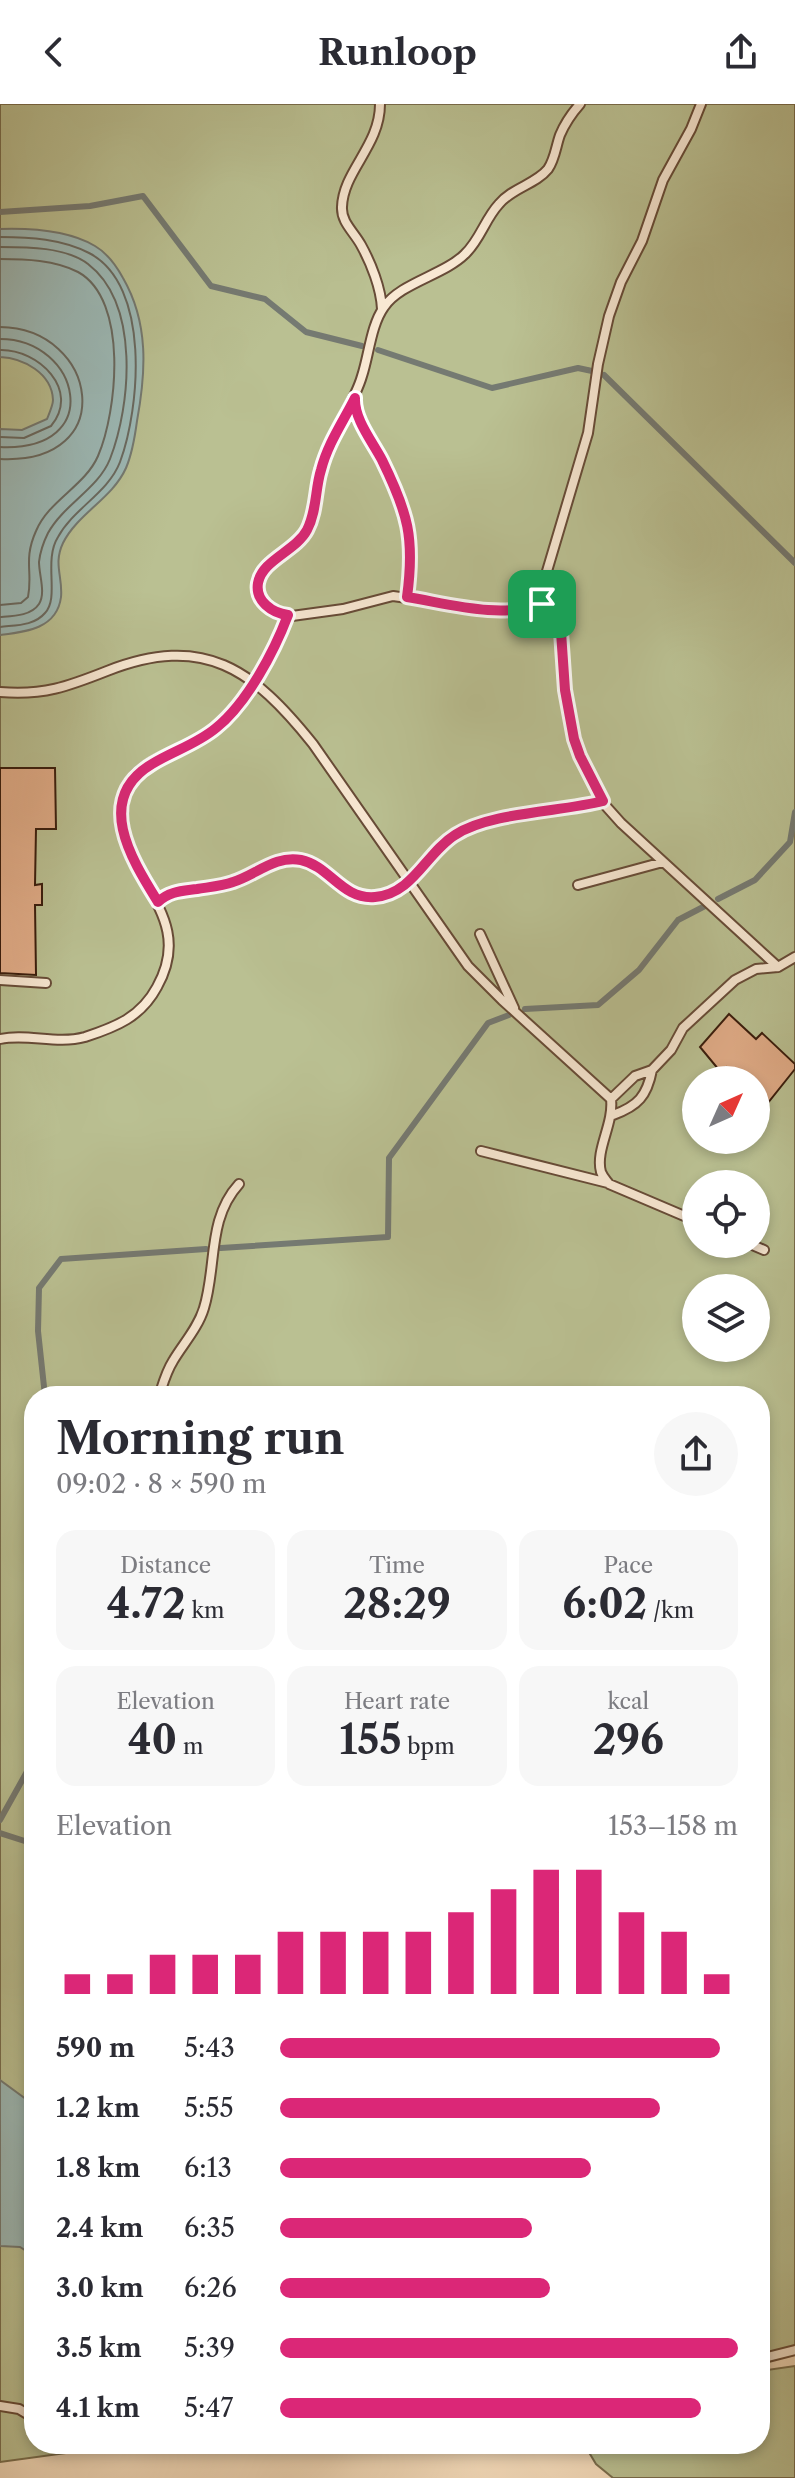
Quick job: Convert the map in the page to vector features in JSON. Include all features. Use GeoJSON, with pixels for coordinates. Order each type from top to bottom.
{"type":"FeatureCollection","features":[{"type":"Feature","properties":{"kind":"lane"},"geometry":{"type":"LineString","coordinates":[[380,104],[379,124],[374,138],[344,194],[342,204],[346,223],[368,258],[382,298],[382,309],[355,398],[327,450],[307,531],[294,546],[268,566],[259,579],[258,594],[275,612],[288,615],[333,611],[393,596],[498,611],[542,604]]}},
{"type":"Feature","properties":{"kind":"lane"},"geometry":{"type":"LineString","coordinates":[[382,309],[396,295],[448,267],[469,251],[498,205],[517,188],[541,176],[550,166],[559,136],[580,104]]}},
{"type":"Feature","properties":{"kind":"lane"},"geometry":{"type":"LineString","coordinates":[[701,104],[663,180],[642,241],[621,282],[609,316],[588,433],[545,578],[542,604],[561,632],[565,690],[574,739],[603,801],[621,823],[778,967]]}},
{"type":"Feature","properties":{"kind":"lane"},"geometry":{"type":"LineString","coordinates":[[355,398],[361,422],[392,482],[408,526],[412,556],[407,597]]}},
{"type":"Feature","properties":{"kind":"lane"},"geometry":{"type":"LineString","coordinates":[[0,1039],[72,1040],[121,1024],[139,1013],[162,979],[170,953],[158,902],[126,845],[122,825],[125,790],[144,768],[216,728],[254,681],[277,643],[288,615]]}},
{"type":"Feature","properties":{"kind":"lane"},"geometry":{"type":"LineString","coordinates":[[0,692],[31,693],[69,687],[150,656],[186,655],[211,659],[254,681],[286,710],[313,744],[468,966],[611,1099],[613,1115],[603,1148],[601,1172],[609,1184]]}},
{"type":"Feature","properties":{"kind":"lane"},"geometry":{"type":"LineString","coordinates":[[158,902],[171,893],[232,883],[267,865],[289,859],[310,863],[340,887],[361,896],[382,896],[403,888],[455,834],[492,821],[603,801]]}},
{"type":"Feature","properties":{"kind":"lane"},"geometry":{"type":"LineString","coordinates":[[578,885],[663,862]]}},
{"type":"Feature","properties":{"kind":"lane"},"geometry":{"type":"LineString","coordinates":[[480,934],[516,1013]]}},
{"type":"Feature","properties":{"kind":"lane"},"geometry":{"type":"LineString","coordinates":[[611,1099],[635,1076],[652,1070],[671,1050],[683,1028],[735,980],[756,969],[778,967],[795,957]]}},
{"type":"Feature","properties":{"kind":"lane"},"geometry":{"type":"LineString","coordinates":[[0,980],[46,983]]}},
{"type":"Feature","properties":{"kind":"lane"},"geometry":{"type":"LineString","coordinates":[[613,1115],[632,1108],[649,1087],[652,1070]]}},
{"type":"Feature","properties":{"kind":"lane"},"geometry":{"type":"LineString","coordinates":[[481,1151],[609,1184],[682,1215]]}},
{"type":"Feature","properties":{"kind":"lane"},"geometry":{"type":"LineString","coordinates":[[163,1386],[205,1306],[220,1215],[230,1194],[239,1184]]}},
{"type":"Feature","properties":{"kind":"lane"},"geometry":{"type":"LineString","coordinates":[[770,2356],[795,2350]]}},
{"type":"Feature","properties":{"kind":"lane"},"geometry":{"type":"LineString","coordinates":[[0,2406],[24,2412]]}},
{"type":"Feature","properties":{"kind":"green space"},"geometry":{"type":"Polygon","coordinates":[[[0,104],[795,104],[795,2354],[770,2358],[770,1386],[24,1386],[24,2454],[59,2454],[0,2462],[0,104]]]}},
{"type":"Feature","properties":{"kind":"green space"},"geometry":{"type":"Polygon","coordinates":[[[795,2366],[795,2478],[613,2478],[596,2464],[590,2454],[770,2454],[770,2370],[795,2366]]]}},
{"type":"Feature","properties":{"kind":"water"},"geometry":{"type":"Polygon","coordinates":[[[0,229],[61,233],[104,252],[118,269],[137,312],[143,366],[140,403],[128,463],[112,489],[77,523],[63,543],[58,564],[61,597],[58,608],[47,622],[38,627],[0,635],[0,429],[22,430],[47,419],[53,400],[48,382],[35,369],[18,360],[0,357],[0,229]]]}},
{"type":"Feature","properties":{"kind":"water"},"geometry":{"type":"Polygon","coordinates":[[[0,2080],[24,2098],[24,2250],[0,2246],[0,2080]]]}},
{"type":"Feature","properties":{"kind":"building"},"geometry":{"type":"Polygon","coordinates":[[[0,768],[55,768],[56,829],[36,829],[35,885],[42,884],[42,905],[35,905],[36,975],[0,973],[0,768]]]}},
{"type":"Feature","properties":{"kind":"building"},"geometry":{"type":"Polygon","coordinates":[[[729,1014],[756,1039],[762,1033],[795,1064],[795,1069],[770,1100],[770,1066],[716,1066],[700,1047],[729,1014]]]}},
{"type":"Feature","properties":{"kind":"waterway"},"geometry":{"type":"LineString","coordinates":[[0,212],[90,206],[143,196],[211,286],[265,299],[306,332],[362,346]]}},
{"type":"Feature","properties":{"kind":"waterway"},"geometry":{"type":"LineString","coordinates":[[378,350],[492,388],[578,368],[592,371]]}},
{"type":"Feature","properties":{"kind":"waterway"},"geometry":{"type":"LineString","coordinates":[[604,375],[795,563]]}},
{"type":"Feature","properties":{"kind":"waterway"},"geometry":{"type":"LineString","coordinates":[[718,899],[755,880],[790,842],[795,812]]}},
{"type":"Feature","properties":{"kind":"waterway"},"geometry":{"type":"LineString","coordinates":[[525,1009],[598,1005],[639,970],[678,920],[705,906]]}},
{"type":"Feature","properties":{"kind":"waterway"},"geometry":{"type":"LineString","coordinates":[[221,1248],[388,1237],[389,1158],[488,1023],[509,1015]]}},
{"type":"Feature","properties":{"kind":"waterway"},"geometry":{"type":"LineString","coordinates":[[44,1386],[38,1331],[39,1288],[61,1259],[206,1249]]}},
{"type":"Feature","properties":{"kind":"waterway"},"geometry":{"type":"LineString","coordinates":[[0,1820],[24,1777]]}},
{"type":"Feature","properties":{"kind":"waterway"},"geometry":{"type":"LineString","coordinates":[[0,1833],[24,1841]]}},
{"type":"Feature","properties":{"kind":"route"},"geometry":{"type":"LineString","coordinates":[[355,398],[361,422],[392,482],[408,526],[412,556],[407,597],[498,611],[542,604],[561,632],[567,708],[574,739],[603,801],[492,821],[455,834],[403,888],[382,896],[372,898],[350,893],[310,863],[289,859],[267,865],[232,883],[171,893],[158,902],[126,845],[122,825],[125,790],[144,768],[207,736],[224,721],[277,643],[288,615],[275,612],[260,599],[259,579],[268,566],[294,546],[307,531],[327,450],[355,398]]}}]}
